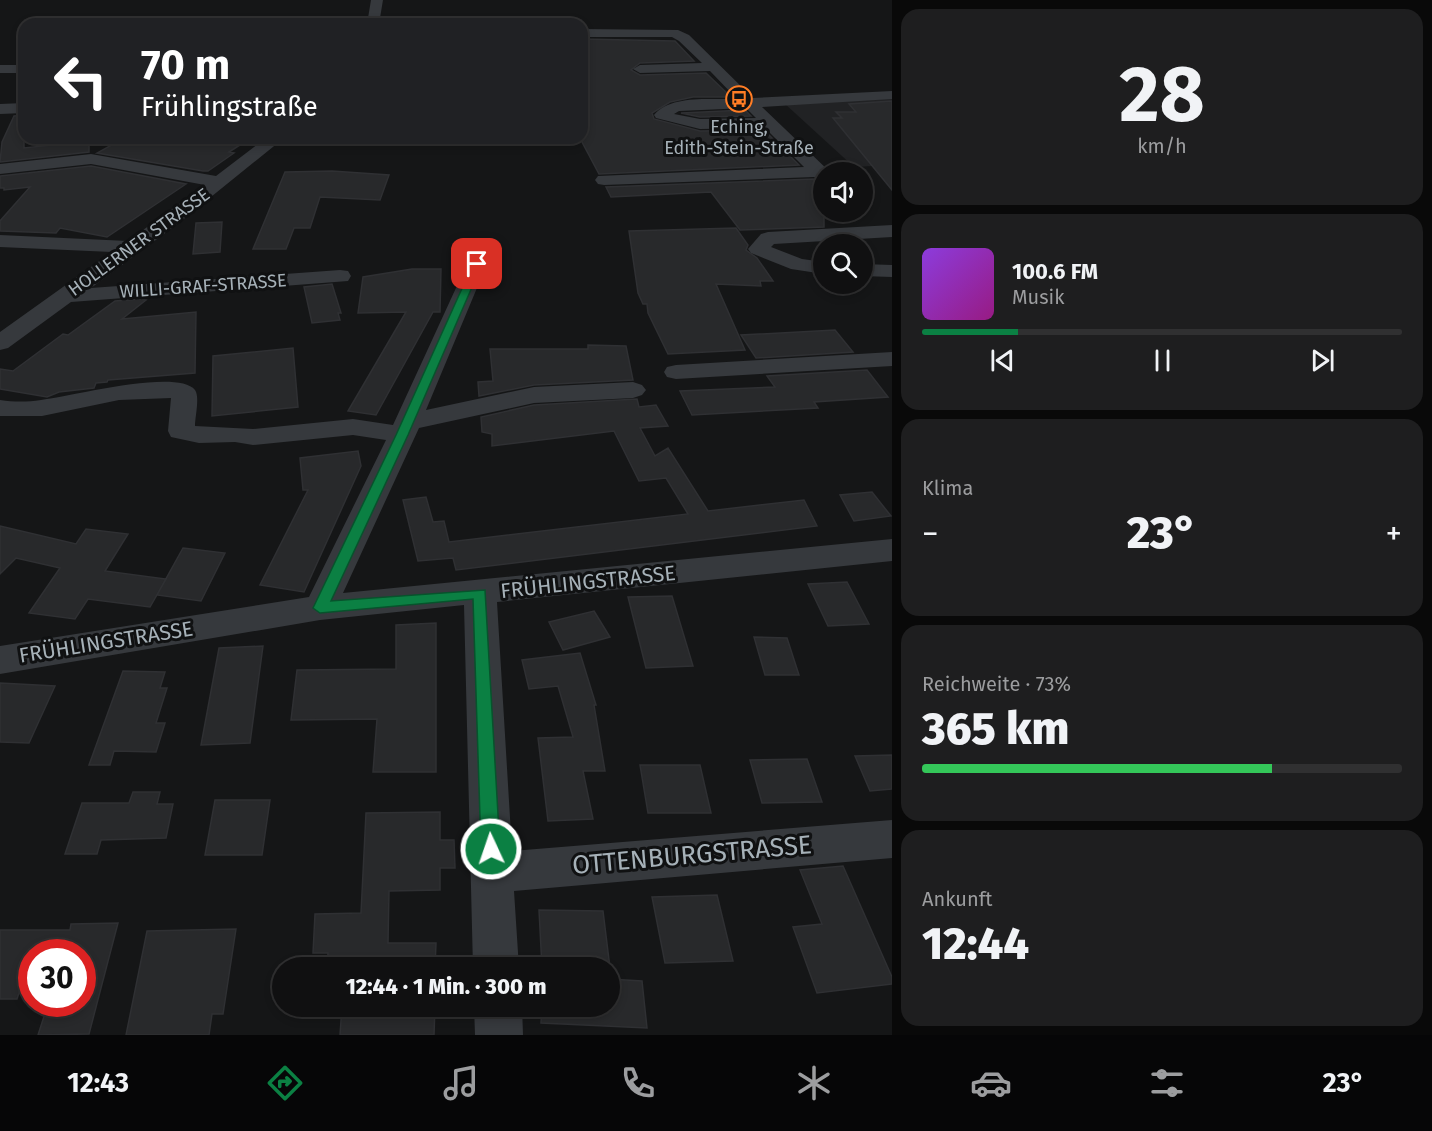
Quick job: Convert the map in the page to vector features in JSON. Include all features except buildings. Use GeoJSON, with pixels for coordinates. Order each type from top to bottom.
{"type":"FeatureCollection","features":[{"type":"Feature","properties":{"kind":"street"},"geometry":{"type":"LineString","coordinates":[[374,18],[377,0]]}},
{"type":"Feature","properties":{"kind":"street"},"geometry":{"type":"LineString","coordinates":[[588,33],[674,33],[684,38],[710,67],[813,166]]}},
{"type":"Feature","properties":{"kind":"street"},"geometry":{"type":"LineString","coordinates":[[640,69],[710,67]]}},
{"type":"Feature","properties":{"kind":"street"},"geometry":{"type":"LineString","coordinates":[[0,69],[18,69]]}},
{"type":"Feature","properties":{"kind":"street"},"geometry":{"type":"LineString","coordinates":[[768,123],[697,123],[662,115],[676,107],[892,95]]}},
{"type":"Feature","properties":{"kind":"street"},"geometry":{"type":"LineString","coordinates":[[0,109],[18,108]]}},
{"type":"Feature","properties":{"kind":"street","name":"HOLLERNER STRASSE"},"geometry":{"type":"LineString","coordinates":[[0,344],[268,144]]}},
{"type":"Feature","properties":{"kind":"street"},"geometry":{"type":"LineString","coordinates":[[0,169],[92,159],[220,182]]}},
{"type":"Feature","properties":{"kind":"street"},"geometry":{"type":"LineString","coordinates":[[604,180],[813,174]]}},
{"type":"Feature","properties":{"kind":"street"},"geometry":{"type":"LineString","coordinates":[[870,222],[888,237]]}},
{"type":"Feature","properties":{"kind":"street"},"geometry":{"type":"LineString","coordinates":[[873,237],[888,237]]}},
{"type":"Feature","properties":{"kind":"street"},"geometry":{"type":"LineString","coordinates":[[813,238],[768,238],[759,249],[798,265],[813,267]]}},
{"type":"Feature","properties":{"kind":"street"},"geometry":{"type":"LineString","coordinates":[[0,241],[133,247]]}},
{"type":"Feature","properties":{"kind":"street"},"geometry":{"type":"LineString","coordinates":[[320,608],[405,429],[477,264]]}},
{"type":"Feature","properties":{"kind":"street"},"geometry":{"type":"LineString","coordinates":[[873,270],[892,271]]}},
{"type":"Feature","properties":{"kind":"street","name":"WILLI-GRAF-STRASSE"},"geometry":{"type":"LineString","coordinates":[[66,296],[340,276]]}},
{"type":"Feature","properties":{"kind":"street"},"geometry":{"type":"LineString","coordinates":[[676,372],[892,359]]}},
{"type":"Feature","properties":{"kind":"street"},"geometry":{"type":"LineString","coordinates":[[0,408],[34,408],[83,402],[113,394],[177,390],[184,393],[181,431],[196,437],[240,433],[253,437],[353,427],[405,429],[534,395],[633,390]]}},
{"type":"Feature","properties":{"kind":"street","name":"FRÜHLINGSTRASSE"},"geometry":{"type":"LineString","coordinates":[[0,660],[320,608],[892,550]]}},
{"type":"Feature","properties":{"kind":"street"},"geometry":{"type":"LineString","coordinates":[[480,593],[496,957]]}},
{"type":"Feature","properties":{"kind":"street","name":"OTTENBURGSTRASSE"},"geometry":{"type":"LineString","coordinates":[[492,873],[892,839]]}},
{"type":"Feature","properties":{"kind":"street"},"geometry":{"type":"LineString","coordinates":[[498,1017],[499,1035]]}},
{"type":"Feature","properties":{"kind":"shaded area"},"geometry":{"type":"Polygon","coordinates":[[[892,97],[892,165],[873,166],[873,162],[849,162],[784,103],[892,97]]]}},
{"type":"Feature","properties":{"kind":"place","name":"Eching, Edith-Stein-Straße"},"geometry":{"type":"Point","coordinates":[739,99]}},
{"type":"Feature","properties":{"kind":"route"},"geometry":{"type":"LineString","coordinates":[[477,264],[402,435],[320,608],[480,593],[491,849]]}}]}
